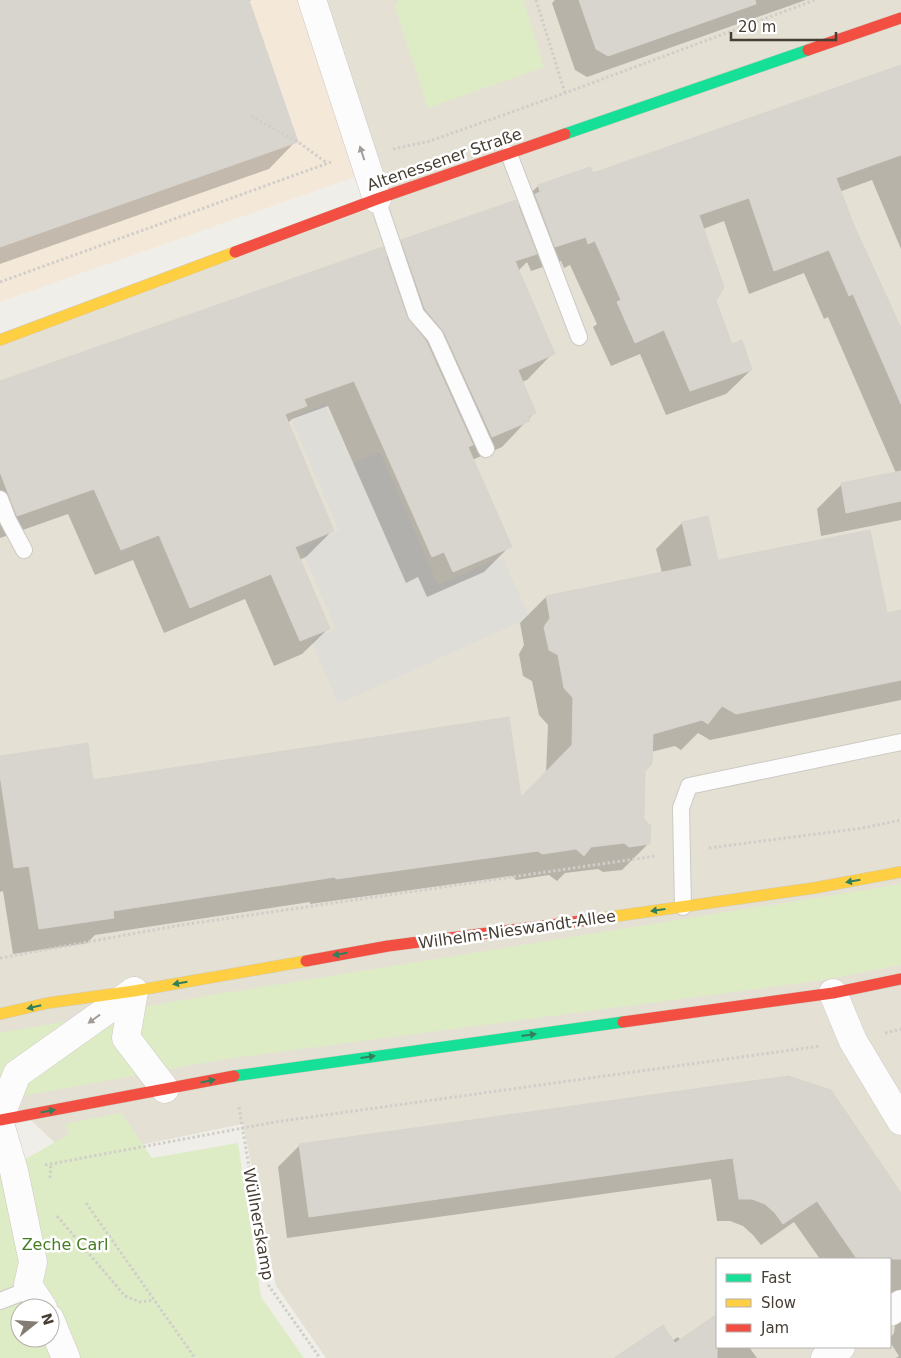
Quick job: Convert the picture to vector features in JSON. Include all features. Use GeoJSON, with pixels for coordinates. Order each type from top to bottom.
{"type":"FeatureCollection","features":[{"type":"Feature","properties":{"kind":"main road","name":"Altenessener Straße"},"geometry":{"type":"LineString","coordinates":[[0,340],[377,199],[901,18]]}},
{"type":"Feature","properties":{"kind":"main road","name":"Wilhelm-Nieswandt-Allee"},"geometry":{"type":"LineString","coordinates":[[0,1014],[48,1004],[134,991],[388,946],[683,907],[814,888],[901,872]]}},
{"type":"Feature","properties":{"kind":"main road","name":"Wilhelm-Nieswandt-Allee"},"geometry":{"type":"LineString","coordinates":[[0,1118],[235,1076],[833,993],[901,979]]}},
{"type":"Feature","properties":{"kind":"street"},"geometry":{"type":"LineString","coordinates":[[312,0],[377,199]]}},
{"type":"Feature","properties":{"kind":"street"},"geometry":{"type":"LineString","coordinates":[[134,991],[126,1038],[165,1089]]}},
{"type":"Feature","properties":{"kind":"street","name":"Wilhelm-Nieswandt-Allee"},"geometry":{"type":"LineString","coordinates":[[0,1118],[17,1074],[134,991]]}},
{"type":"Feature","properties":{"kind":"street"},"geometry":{"type":"LineString","coordinates":[[833,993],[853,1041],[901,1121]]}},
{"type":"Feature","properties":{"kind":"street"},"geometry":{"type":"LineString","coordinates":[[0,1124],[14,1171],[33,1262],[28,1285],[36,1298]]}},
{"type":"Feature","properties":{"kind":"street"},"geometry":{"type":"LineString","coordinates":[[60,1343],[66,1358]]}},
{"type":"Feature","properties":{"kind":"street"},"geometry":{"type":"LineString","coordinates":[[825,1358],[840,1348]]}},
{"type":"Feature","properties":{"kind":"lane"},"geometry":{"type":"LineString","coordinates":[[509,154],[579,337]]}},
{"type":"Feature","properties":{"kind":"lane"},"geometry":{"type":"LineString","coordinates":[[377,199],[416,314],[435,336],[486,449]]}},
{"type":"Feature","properties":{"kind":"lane"},"geometry":{"type":"LineString","coordinates":[[0,498],[8,520],[24,550]]}},
{"type":"Feature","properties":{"kind":"lane"},"geometry":{"type":"LineString","coordinates":[[683,907],[681,808],[689,786],[901,742]]}},
{"type":"Feature","properties":{"kind":"lane"},"geometry":{"type":"LineString","coordinates":[[0,1301],[18,1294],[28,1285]]}},
{"type":"Feature","properties":{"kind":"path"},"geometry":{"type":"LineString","coordinates":[[536,0],[565,93]]}},
{"type":"Feature","properties":{"kind":"path"},"geometry":{"type":"LineString","coordinates":[[0,282],[328,163],[364,157],[430,141],[815,0]]}},
{"type":"Feature","properties":{"kind":"path"},"geometry":{"type":"LineString","coordinates":[[251,116],[298,142],[328,163]]}},
{"type":"Feature","properties":{"kind":"path"},"geometry":{"type":"LineString","coordinates":[[0,958],[175,926],[681,852],[863,828],[901,820]]}},
{"type":"Feature","properties":{"kind":"path"},"geometry":{"type":"LineString","coordinates":[[14,1171],[241,1127],[853,1041],[901,1029]]}},
{"type":"Feature","properties":{"kind":"path","name":"Wüllnerskamp"},"geometry":{"type":"LineString","coordinates":[[235,1076],[241,1127],[269,1286],[320,1358]]}},
{"type":"Feature","properties":{"kind":"path"},"geometry":{"type":"LineString","coordinates":[[86,1204],[195,1358]]}},
{"type":"Feature","properties":{"kind":"path"},"geometry":{"type":"LineString","coordinates":[[56,1214],[125,1296],[140,1302],[153,1300]]}},
{"type":"Feature","properties":{"kind":"shaded area"},"geometry":{"type":"Polygon","coordinates":[[[0,0],[308,0],[366,173],[0,302],[0,0]]]}},
{"type":"Feature","properties":{"kind":"shaded area"},"geometry":{"type":"Polygon","coordinates":[[[319,0],[901,0],[901,1358],[326,1358],[276,1286],[243,1124],[72,1159],[0,1091],[0,345],[384,203],[319,0]]]}},
{"type":"Feature","properties":{"kind":"shaded area"},"geometry":{"type":"Polygon","coordinates":[[[325,404],[353,463],[380,452],[438,585],[503,557],[529,618],[338,704],[311,640],[336,629],[301,548],[339,531],[291,418],[325,404]]]}},
{"type":"Feature","properties":{"kind":"green space"},"geometry":{"type":"Polygon","coordinates":[[[398,0],[523,0],[544,67],[428,108],[395,7],[398,0]]]}},
{"type":"Feature","properties":{"kind":"green space"},"geometry":{"type":"Polygon","coordinates":[[[901,884],[901,965],[824,980],[226,1059],[0,1100],[0,1033],[200,997],[901,884]]]}},
{"type":"Feature","properties":{"kind":"green space","name":"Zeche Carl"},"geometry":{"type":"Polygon","coordinates":[[[121,1113],[152,1158],[238,1143],[261,1297],[304,1358],[0,1358],[0,1174],[69,1134],[65,1124],[121,1113]]]}},
{"type":"Feature","properties":{"kind":"building"},"geometry":{"type":"Polygon","coordinates":[[[0,0],[249,0],[298,142],[0,247],[0,0]]]}},
{"type":"Feature","properties":{"kind":"building"},"geometry":{"type":"Polygon","coordinates":[[[579,0],[755,0],[756,4],[608,56],[596,49],[579,0]]]}},
{"type":"Feature","properties":{"kind":"building"},"geometry":{"type":"Polygon","coordinates":[[[901,65],[901,155],[836,178],[853,223],[901,328],[901,404],[853,294],[849,296],[829,250],[774,271],[749,198],[699,215],[724,287],[716,301],[732,344],[742,340],[752,370],[690,391],[664,330],[635,343],[617,302],[621,300],[595,241],[588,244],[586,237],[555,247],[535,194],[540,192],[538,185],[590,167],[593,173],[901,65]]]}},
{"type":"Feature","properties":{"kind":"building"},"geometry":{"type":"Polygon","coordinates":[[[516,200],[537,254],[515,261],[555,354],[518,370],[536,413],[528,417],[530,421],[492,437],[444,332],[425,309],[401,240],[516,200]]]}},
{"type":"Feature","properties":{"kind":"building"},"geometry":{"type":"Polygon","coordinates":[[[383,247],[407,317],[426,341],[473,445],[468,447],[512,547],[453,572],[444,552],[432,557],[354,381],[304,399],[307,406],[285,414],[334,531],[295,547],[330,629],[300,641],[271,574],[190,608],[159,535],[121,550],[94,489],[17,516],[0,472],[0,381],[383,247]]]}},
{"type":"Feature","properties":{"kind":"building"},"geometry":{"type":"Polygon","coordinates":[[[901,471],[901,501],[846,513],[841,483],[901,471]]]}},
{"type":"Feature","properties":{"kind":"building"},"geometry":{"type":"Polygon","coordinates":[[[708,516],[718,560],[870,530],[887,613],[901,610],[901,680],[736,714],[722,706],[708,724],[702,720],[653,734],[652,764],[645,771],[644,819],[651,826],[650,844],[629,847],[624,843],[591,847],[584,856],[576,849],[542,854],[538,851],[336,879],[335,877],[113,911],[114,918],[39,929],[29,866],[14,868],[0,775],[0,756],[88,743],[93,780],[509,717],[521,797],[572,745],[573,698],[564,688],[558,655],[549,650],[544,627],[550,618],[546,596],[692,566],[682,522],[708,516]]]}},
{"type":"Feature","properties":{"kind":"building"},"geometry":{"type":"Polygon","coordinates":[[[788,1076],[831,1090],[901,1193],[901,1259],[856,1258],[817,1201],[783,1224],[765,1204],[752,1199],[739,1199],[733,1158],[309,1217],[299,1144],[788,1076]]]}},
{"type":"Feature","properties":{"kind":"building"},"geometry":{"type":"Polygon","coordinates":[[[716,1315],[717,1358],[614,1358],[663,1325],[675,1343],[716,1315]]]}},
{"type":"Feature","properties":{"kind":"traffic: fast"},"geometry":{"type":"LineString","coordinates":[[565,134],[808,50]]}},
{"type":"Feature","properties":{"kind":"traffic: fast"},"geometry":{"type":"LineString","coordinates":[[234,1076],[623,1022]]}},
{"type":"Feature","properties":{"kind":"traffic: slow"},"geometry":{"type":"LineString","coordinates":[[0,340],[235,252]]}},
{"type":"Feature","properties":{"kind":"traffic: slow"},"geometry":{"type":"LineString","coordinates":[[596,919],[814,888],[901,872]]}},
{"type":"Feature","properties":{"kind":"traffic: slow"},"geometry":{"type":"LineString","coordinates":[[0,1014],[48,1003],[134,991],[306,961]]}},
{"type":"Feature","properties":{"kind":"traffic: jam"},"geometry":{"type":"LineString","coordinates":[[808,50],[901,18]]}},
{"type":"Feature","properties":{"kind":"traffic: jam"},"geometry":{"type":"LineString","coordinates":[[235,252],[377,199],[565,134]]}},
{"type":"Feature","properties":{"kind":"traffic: jam"},"geometry":{"type":"LineString","coordinates":[[306,961],[388,946],[596,919]]}},
{"type":"Feature","properties":{"kind":"traffic: jam"},"geometry":{"type":"LineString","coordinates":[[623,1022],[833,993],[901,979]]}},
{"type":"Feature","properties":{"kind":"traffic: jam"},"geometry":{"type":"LineString","coordinates":[[0,1120],[234,1076]]}}]}
